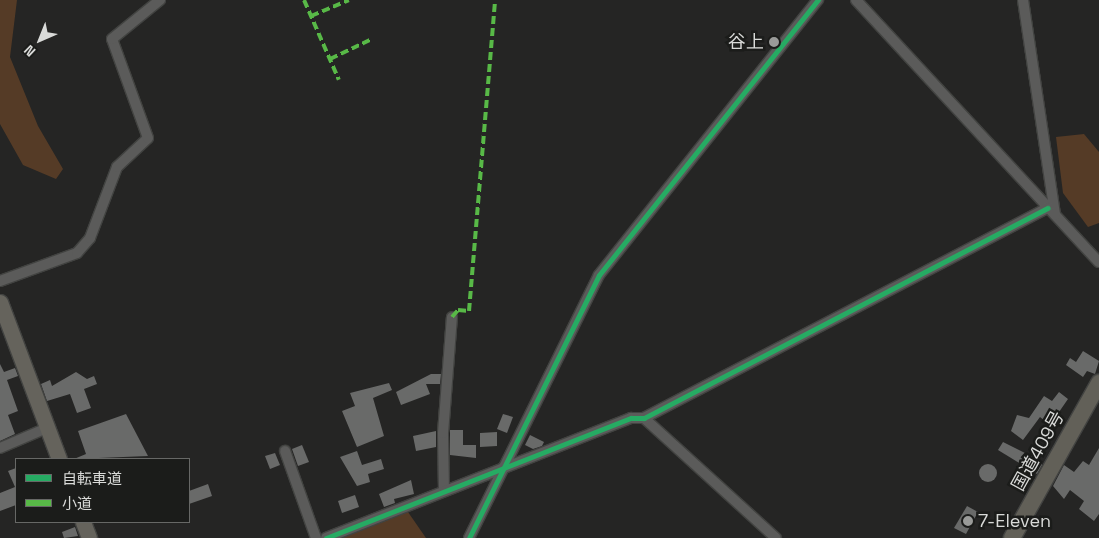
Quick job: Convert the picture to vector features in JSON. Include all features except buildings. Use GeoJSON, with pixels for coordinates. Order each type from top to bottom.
{"type":"FeatureCollection","features":[{"type":"Feature","properties":{"kind":"highway","name":"国道409号"},"geometry":{"type":"LineString","coordinates":[[1012,538],[1099,383]]}},
{"type":"Feature","properties":{"kind":"main road"},"geometry":{"type":"LineString","coordinates":[[0,302],[59,458]]}},
{"type":"Feature","properties":{"kind":"main road"},"geometry":{"type":"LineString","coordinates":[[83,523],[89,538]]}},
{"type":"Feature","properties":{"kind":"street"},"geometry":{"type":"LineString","coordinates":[[0,281],[77,253],[90,238],[117,167],[148,138],[112,38],[160,0]]}},
{"type":"Feature","properties":{"kind":"street"},"geometry":{"type":"LineString","coordinates":[[469,538],[506,466],[585,301],[617,247],[818,0]]}},
{"type":"Feature","properties":{"kind":"street"},"geometry":{"type":"LineString","coordinates":[[856,0],[1099,262]]}},
{"type":"Feature","properties":{"kind":"street"},"geometry":{"type":"LineString","coordinates":[[1022,0],[1051,212]]}},
{"type":"Feature","properties":{"kind":"street"},"geometry":{"type":"LineString","coordinates":[[326,538],[631,418],[644,418],[1051,212]]}},
{"type":"Feature","properties":{"kind":"street"},"geometry":{"type":"LineString","coordinates":[[444,491],[442,433],[452,317]]}},
{"type":"Feature","properties":{"kind":"street"},"geometry":{"type":"LineString","coordinates":[[644,418],[776,538]]}},
{"type":"Feature","properties":{"kind":"street"},"geometry":{"type":"LineString","coordinates":[[0,448],[47,428]]}},
{"type":"Feature","properties":{"kind":"street"},"geometry":{"type":"LineString","coordinates":[[285,450],[316,538]]}},
{"type":"Feature","properties":{"kind":"shaded area"},"geometry":{"type":"Polygon","coordinates":[[[0,0],[17,0],[10,57],[38,126],[63,169],[56,179],[23,165],[0,124],[0,0]]]}},
{"type":"Feature","properties":{"kind":"shaded area"},"geometry":{"type":"Polygon","coordinates":[[[1084,134],[1099,152],[1099,223],[1088,227],[1063,193],[1056,137],[1084,134]]]}},
{"type":"Feature","properties":{"kind":"shaded area"},"geometry":{"type":"Polygon","coordinates":[[[408,512],[426,538],[342,538],[408,512]]]}},
{"type":"Feature","properties":{"kind":"marked path"},"geometry":{"type":"LineString","coordinates":[[304,0],[339,80]]}},
{"type":"Feature","properties":{"kind":"marked path"},"geometry":{"type":"LineString","coordinates":[[311,16],[349,0]]}},
{"type":"Feature","properties":{"kind":"marked path"},"geometry":{"type":"LineString","coordinates":[[452,317],[458,310],[469,311],[495,0]]}},
{"type":"Feature","properties":{"kind":"marked path"},"geometry":{"type":"LineString","coordinates":[[330,59],[372,39]]}},
{"type":"Feature","properties":{"kind":"cycle path"},"geometry":{"type":"LineString","coordinates":[[469,538],[599,275],[818,0]]}},
{"type":"Feature","properties":{"kind":"cycle path"},"geometry":{"type":"LineString","coordinates":[[326,538],[631,418],[644,418],[1048,208]]}},
{"type":"Feature","properties":{"kind":"place","name":"谷上"},"geometry":{"type":"Point","coordinates":[774,42]}},
{"type":"Feature","properties":{"kind":"place","name":"7-Eleven"},"geometry":{"type":"Point","coordinates":[968,521]}}]}
